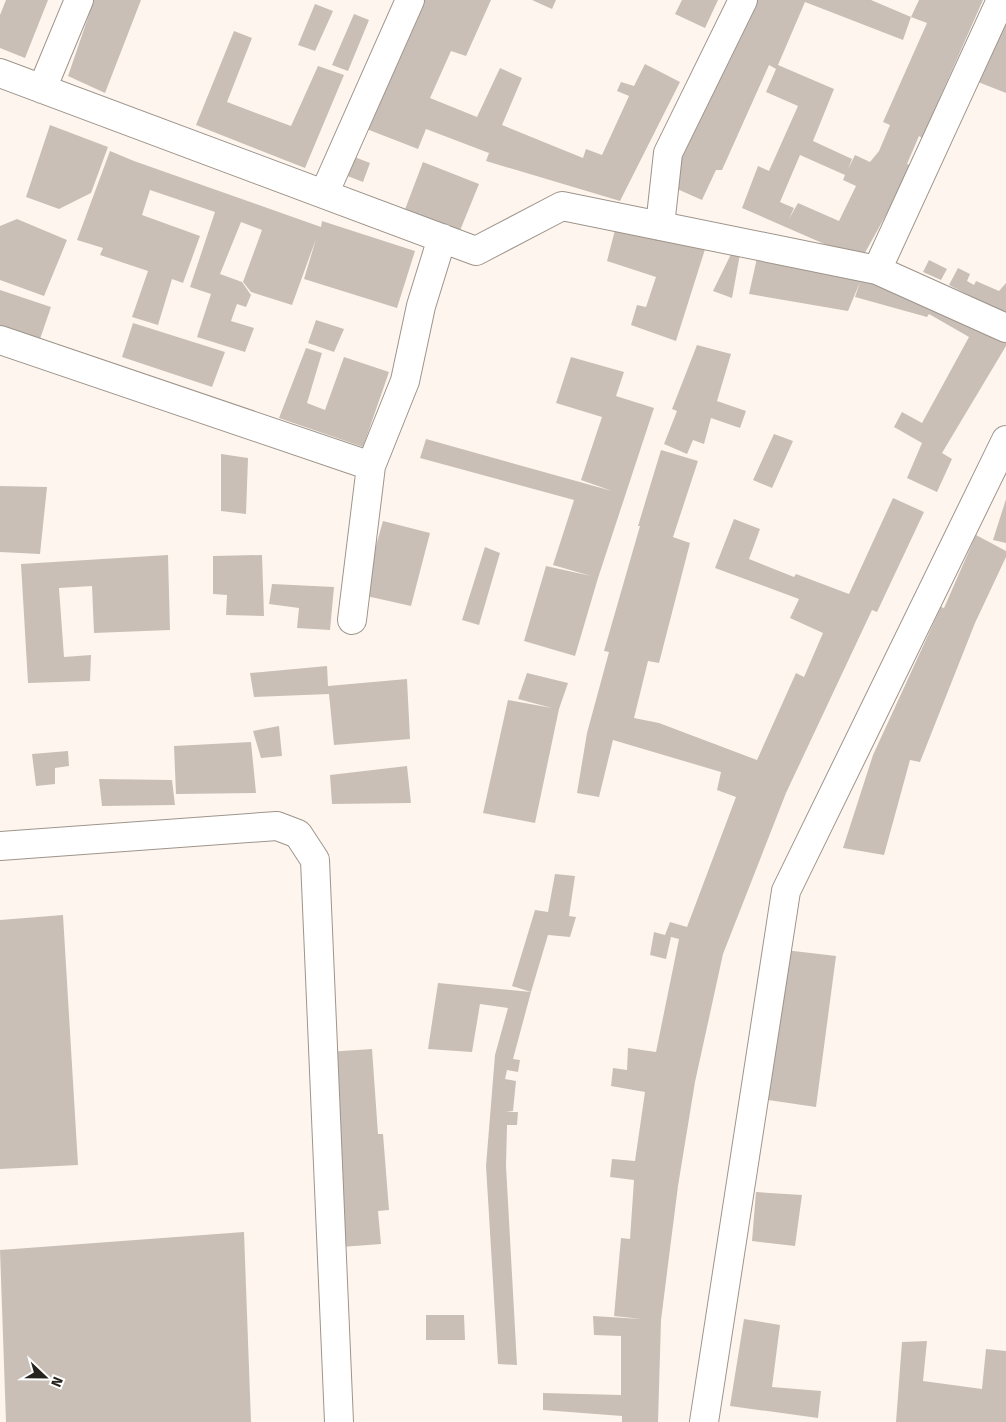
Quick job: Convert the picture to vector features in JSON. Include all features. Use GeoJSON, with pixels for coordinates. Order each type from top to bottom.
{"type":"FeatureCollection","features":[{"type":"Feature","properties":{"kind":"street"},"geometry":{"type":"LineString","coordinates":[[42,89],[79,0]]}},
{"type":"Feature","properties":{"kind":"street"},"geometry":{"type":"LineString","coordinates":[[324,194],[410,0]]}},
{"type":"Feature","properties":{"kind":"street"},"geometry":{"type":"LineString","coordinates":[[660,226],[668,153],[743,0]]}},
{"type":"Feature","properties":{"kind":"street"},"geometry":{"type":"LineString","coordinates":[[877,270],[1001,0]]}},
{"type":"Feature","properties":{"kind":"street"},"geometry":{"type":"LineString","coordinates":[[0,73],[476,251],[562,206],[877,270],[1006,328]]}},
{"type":"Feature","properties":{"kind":"street"},"geometry":{"type":"LineString","coordinates":[[352,620],[371,466],[405,381],[421,306],[442,238]]}},
{"type":"Feature","properties":{"kind":"street"},"geometry":{"type":"LineString","coordinates":[[0,340],[371,466]]}},
{"type":"Feature","properties":{"kind":"street"},"geometry":{"type":"LineString","coordinates":[[704,1422],[786,891],[1006,440]]}},
{"type":"Feature","properties":{"kind":"street"},"geometry":{"type":"LineString","coordinates":[[0,846],[277,826],[298,834],[315,860],[339,1422]]}},
{"type":"Feature","properties":{"kind":"building"},"geometry":{"type":"Polygon","coordinates":[[[6,0],[48,0],[25,58],[0,48],[0,15],[6,0]]]}},
{"type":"Feature","properties":{"kind":"building"},"geometry":{"type":"Polygon","coordinates":[[[94,0],[141,0],[105,93],[68,76],[94,0]]]}},
{"type":"Feature","properties":{"kind":"building"},"geometry":{"type":"Polygon","coordinates":[[[415,0],[491,0],[466,56],[451,51],[430,98],[477,117],[500,68],[522,78],[502,125],[583,158],[586,149],[602,155],[629,96],[617,91],[621,82],[634,86],[645,64],[680,82],[620,201],[486,161],[489,153],[426,129],[418,149],[364,128],[415,0]]]}},
{"type":"Feature","properties":{"kind":"building"},"geometry":{"type":"Polygon","coordinates":[[[532,0],[556,0],[552,9],[532,0]]]}},
{"type":"Feature","properties":{"kind":"building"},"geometry":{"type":"Polygon","coordinates":[[[682,0],[718,0],[705,28],[675,14],[682,0]]]}},
{"type":"Feature","properties":{"kind":"building"},"geometry":{"type":"Polygon","coordinates":[[[753,0],[871,0],[911,17],[919,0],[983,0],[922,138],[919,136],[907,164],[913,166],[861,260],[742,208],[758,166],[769,171],[798,106],[766,92],[776,69],[769,65],[722,170],[716,170],[702,200],[668,185],[753,0]],[[805,2],[778,65],[834,89],[813,141],[852,159],[848,169],[855,155],[870,162],[879,151],[890,125],[883,122],[927,23],[911,17],[903,40],[805,2]],[[800,155],[780,202],[794,208],[789,219],[798,203],[839,221],[856,186],[843,180],[845,175],[800,155]]]}},
{"type":"Feature","properties":{"kind":"building"},"geometry":{"type":"Polygon","coordinates":[[[315,4],[333,11],[315,51],[298,45],[315,4]]]}},
{"type":"Feature","properties":{"kind":"building"},"geometry":{"type":"Polygon","coordinates":[[[354,14],[369,20],[348,71],[332,65],[354,14]]]}},
{"type":"Feature","properties":{"kind":"building"},"geometry":{"type":"Polygon","coordinates":[[[1006,17],[1006,93],[973,80],[1006,17]]]}},
{"type":"Feature","properties":{"kind":"building"},"geometry":{"type":"Polygon","coordinates":[[[234,31],[252,38],[227,102],[291,126],[318,66],[344,75],[305,168],[196,125],[234,31]]]}},
{"type":"Feature","properties":{"kind":"building"},"geometry":{"type":"Polygon","coordinates":[[[50,125],[108,147],[91,193],[59,209],[26,197],[50,125]]]}},
{"type":"Feature","properties":{"kind":"building"},"geometry":{"type":"Polygon","coordinates":[[[110,151],[321,227],[322,221],[415,251],[397,308],[304,279],[316,239],[292,305],[251,292],[243,282],[262,230],[241,222],[220,274],[242,282],[251,295],[246,307],[237,304],[231,321],[254,328],[245,352],[197,337],[211,294],[190,287],[215,212],[150,190],[142,215],[200,236],[183,283],[172,279],[158,325],[132,317],[148,271],[100,255],[103,248],[77,240],[110,151]]]}},
{"type":"Feature","properties":{"kind":"building"},"geometry":{"type":"Polygon","coordinates":[[[352,156],[370,163],[363,182],[345,175],[352,156]]]}},
{"type":"Feature","properties":{"kind":"building"},"geometry":{"type":"Polygon","coordinates":[[[423,162],[479,184],[459,233],[404,212],[423,162]]]}},
{"type":"Feature","properties":{"kind":"building"},"geometry":{"type":"Polygon","coordinates":[[[17,219],[67,240],[44,296],[0,280],[0,226],[17,219]]]}},
{"type":"Feature","properties":{"kind":"building"},"geometry":{"type":"Polygon","coordinates":[[[616,226],[707,243],[676,341],[631,325],[637,305],[646,307],[656,277],[607,261],[616,226]]]}},
{"type":"Feature","properties":{"kind":"building"},"geometry":{"type":"Polygon","coordinates":[[[732,252],[740,254],[732,298],[713,291],[732,252]]]}},
{"type":"Feature","properties":{"kind":"building"},"geometry":{"type":"Polygon","coordinates":[[[757,258],[861,279],[935,300],[1006,342],[1006,346],[942,453],[952,459],[937,492],[907,478],[922,443],[894,427],[902,412],[922,423],[969,337],[929,314],[927,317],[855,297],[860,282],[848,311],[749,294],[757,258]]]}},
{"type":"Feature","properties":{"kind":"building"},"geometry":{"type":"Polygon","coordinates":[[[929,260],[947,269],[941,280],[923,272],[929,260]]]}},
{"type":"Feature","properties":{"kind":"building"},"geometry":{"type":"Polygon","coordinates":[[[958,268],[970,274],[967,281],[974,285],[976,281],[999,291],[1006,283],[1006,314],[949,285],[958,268]]]}},
{"type":"Feature","properties":{"kind":"building"},"geometry":{"type":"Polygon","coordinates":[[[0,290],[51,307],[39,342],[0,329],[0,290]]]}},
{"type":"Feature","properties":{"kind":"building"},"geometry":{"type":"Polygon","coordinates":[[[316,320],[344,329],[334,352],[308,343],[316,320]]]}},
{"type":"Feature","properties":{"kind":"building"},"geometry":{"type":"Polygon","coordinates":[[[133,323],[225,352],[212,387],[122,357],[133,323]]]}},
{"type":"Feature","properties":{"kind":"building"},"geometry":{"type":"Polygon","coordinates":[[[697,345],[731,354],[717,401],[746,411],[740,428],[711,418],[704,444],[693,440],[687,454],[664,444],[677,411],[672,409],[697,345]]]}},
{"type":"Feature","properties":{"kind":"building"},"geometry":{"type":"Polygon","coordinates":[[[306,348],[322,353],[307,403],[325,410],[344,357],[389,372],[363,447],[279,418],[306,348]]]}},
{"type":"Feature","properties":{"kind":"building"},"geometry":{"type":"Polygon","coordinates":[[[571,357],[624,372],[616,396],[654,408],[598,578],[575,656],[524,641],[546,566],[591,576],[553,565],[574,500],[420,458],[426,439],[612,491],[581,480],[602,417],[556,403],[571,357]]]}},
{"type":"Feature","properties":{"kind":"building"},"geometry":{"type":"Polygon","coordinates":[[[774,434],[793,441],[772,488],[753,480],[774,434]]]}},
{"type":"Feature","properties":{"kind":"building"},"geometry":{"type":"Polygon","coordinates":[[[661,450],[698,461],[673,537],[667,535],[690,543],[659,663],[648,661],[634,718],[659,723],[757,760],[796,673],[804,677],[823,633],[790,618],[799,599],[715,568],[734,519],[760,529],[749,559],[794,577],[796,574],[849,594],[893,498],[924,512],[877,612],[872,610],[786,793],[723,954],[695,1082],[678,1186],[661,1320],[658,1422],[622,1422],[622,1416],[543,1410],[543,1393],[621,1395],[621,1336],[594,1335],[593,1316],[642,1319],[614,1316],[621,1238],[630,1239],[634,1180],[610,1177],[612,1159],[635,1161],[645,1092],[611,1086],[613,1068],[627,1070],[628,1048],[656,1052],[679,939],[671,937],[666,959],[650,955],[654,932],[665,935],[670,922],[687,927],[736,797],[717,790],[721,772],[613,740],[599,797],[577,793],[587,733],[609,652],[604,651],[661,450]]]}},
{"type":"Feature","properties":{"kind":"building"},"geometry":{"type":"Polygon","coordinates":[[[221,454],[248,458],[246,514],[221,511],[221,454]]]}},
{"type":"Feature","properties":{"kind":"building"},"geometry":{"type":"Polygon","coordinates":[[[0,486],[47,487],[40,554],[0,552],[0,486]]]}},
{"type":"Feature","properties":{"kind":"building"},"geometry":{"type":"Polygon","coordinates":[[[1006,499],[1006,543],[993,540],[1006,499]]]}},
{"type":"Feature","properties":{"kind":"building"},"geometry":{"type":"Polygon","coordinates":[[[383,521],[430,533],[411,606],[362,595],[383,521]]]}},
{"type":"Feature","properties":{"kind":"building"},"geometry":{"type":"Polygon","coordinates":[[[976,535],[1006,551],[1006,557],[975,623],[920,762],[910,760],[884,855],[843,848],[873,755],[941,607],[944,608],[976,535]]]}},
{"type":"Feature","properties":{"kind":"building"},"geometry":{"type":"Polygon","coordinates":[[[485,547],[500,553],[479,625],[462,620],[485,547]]]}},
{"type":"Feature","properties":{"kind":"building"},"geometry":{"type":"Polygon","coordinates":[[[168,555],[170,630],[94,633],[92,586],[59,588],[64,657],[91,655],[90,681],[28,683],[21,564],[168,555]]]}},
{"type":"Feature","properties":{"kind":"building"},"geometry":{"type":"Polygon","coordinates":[[[262,555],[264,616],[226,615],[227,595],[213,594],[213,556],[262,555]]]}},
{"type":"Feature","properties":{"kind":"building"},"geometry":{"type":"Polygon","coordinates":[[[272,584],[334,587],[330,630],[297,628],[299,608],[269,604],[272,584]]]}},
{"type":"Feature","properties":{"kind":"building"},"geometry":{"type":"Polygon","coordinates":[[[327,666],[328,686],[407,679],[410,739],[334,745],[329,694],[254,697],[250,673],[327,666]]]}},
{"type":"Feature","properties":{"kind":"building"},"geometry":{"type":"Polygon","coordinates":[[[527,673],[568,683],[559,709],[535,823],[483,813],[508,700],[552,708],[518,699],[527,673]]]}},
{"type":"Feature","properties":{"kind":"building"},"geometry":{"type":"Polygon","coordinates":[[[279,726],[282,756],[261,758],[253,731],[279,726]]]}},
{"type":"Feature","properties":{"kind":"building"},"geometry":{"type":"Polygon","coordinates":[[[251,742],[256,793],[176,794],[174,746],[251,742]]]}},
{"type":"Feature","properties":{"kind":"building"},"geometry":{"type":"Polygon","coordinates":[[[68,751],[69,766],[55,768],[55,784],[36,786],[32,754],[68,751]]]}},
{"type":"Feature","properties":{"kind":"building"},"geometry":{"type":"Polygon","coordinates":[[[407,766],[411,803],[332,804],[330,775],[407,766]]]}},
{"type":"Feature","properties":{"kind":"building"},"geometry":{"type":"Polygon","coordinates":[[[99,779],[172,780],[175,805],[102,806],[99,779]]]}},
{"type":"Feature","properties":{"kind":"building"},"geometry":{"type":"Polygon","coordinates":[[[555,874],[575,876],[569,916],[576,917],[570,937],[548,935],[531,992],[512,986],[535,910],[548,912],[555,874]]]}},
{"type":"Feature","properties":{"kind":"building"},"geometry":{"type":"Polygon","coordinates":[[[63,915],[78,1165],[0,1169],[0,920],[63,915]]]}},
{"type":"Feature","properties":{"kind":"building"},"geometry":{"type":"Polygon","coordinates":[[[785,950],[836,956],[816,1107],[768,1100],[785,950]]]}},
{"type":"Feature","properties":{"kind":"building"},"geometry":{"type":"Polygon","coordinates":[[[438,983],[531,992],[513,1059],[520,1060],[518,1072],[507,1070],[505,1079],[516,1081],[513,1111],[505,1112],[518,1112],[517,1125],[507,1125],[506,1166],[517,1365],[498,1364],[486,1166],[495,1055],[508,1008],[480,1004],[472,1052],[428,1049],[438,983]]]}},
{"type":"Feature","properties":{"kind":"building"},"geometry":{"type":"Polygon","coordinates":[[[372,1049],[378,1134],[383,1134],[389,1210],[378,1211],[381,1244],[341,1247],[327,1052],[372,1049]]]}},
{"type":"Feature","properties":{"kind":"building"},"geometry":{"type":"Polygon","coordinates":[[[756,1192],[802,1195],[795,1246],[752,1241],[756,1192]]]}},
{"type":"Feature","properties":{"kind":"building"},"geometry":{"type":"Polygon","coordinates":[[[244,1232],[251,1422],[6,1422],[0,1250],[244,1232]]]}},
{"type":"Feature","properties":{"kind":"building"},"geometry":{"type":"Polygon","coordinates":[[[426,1315],[464,1315],[465,1340],[426,1340],[426,1315]]]}},
{"type":"Feature","properties":{"kind":"building"},"geometry":{"type":"Polygon","coordinates":[[[744,1319],[780,1325],[772,1387],[821,1391],[818,1418],[730,1406],[744,1319]]]}},
{"type":"Feature","properties":{"kind":"building"},"geometry":{"type":"Polygon","coordinates":[[[927,1341],[923,1381],[982,1389],[986,1349],[1006,1351],[1006,1422],[896,1422],[902,1342],[927,1341]]]}}]}
